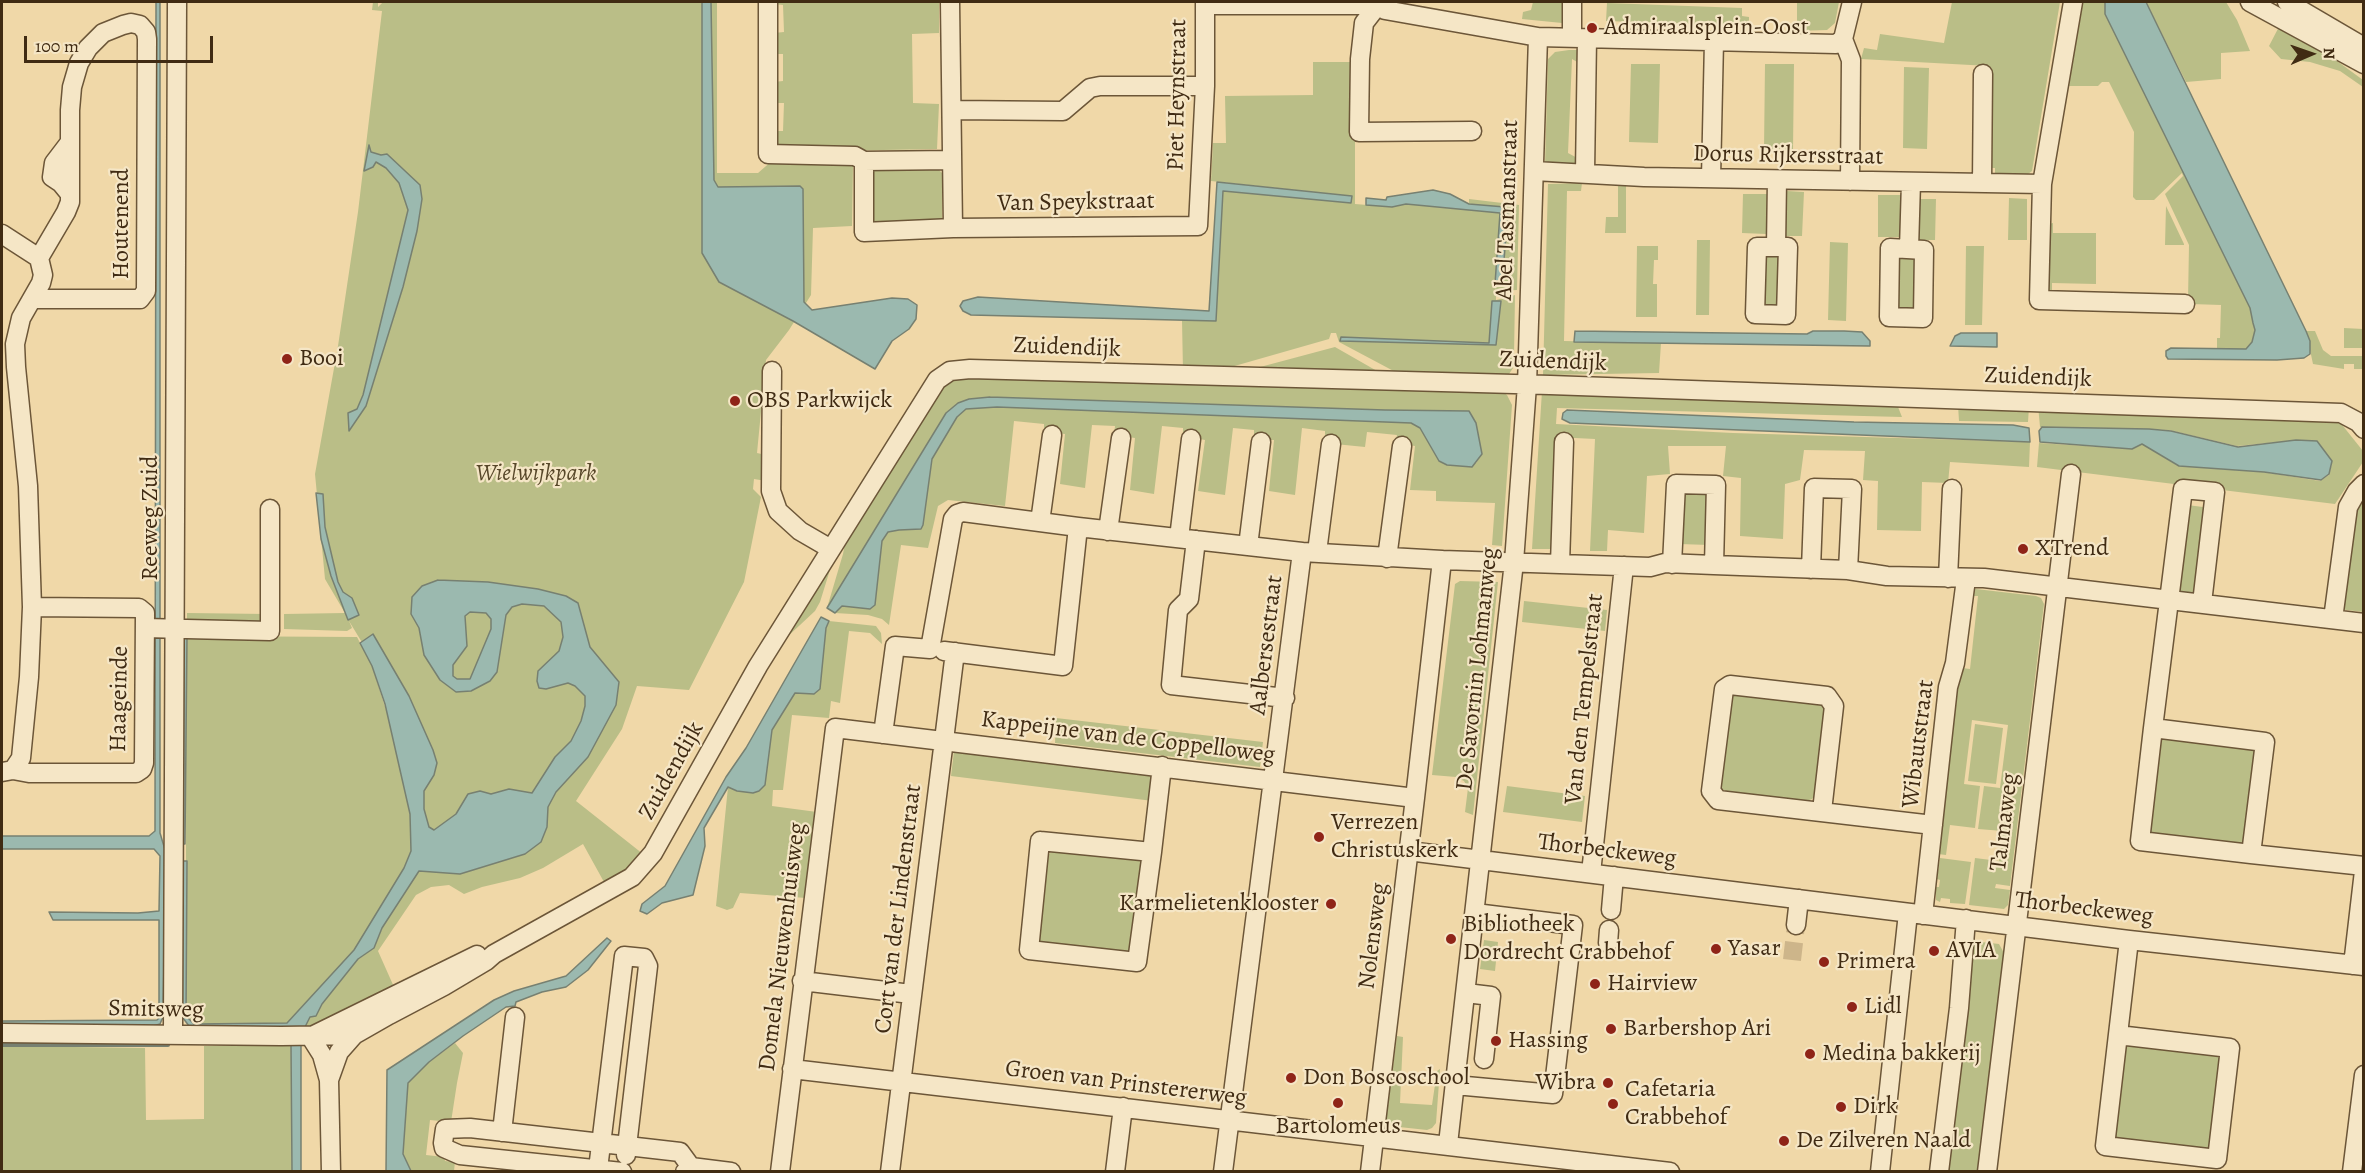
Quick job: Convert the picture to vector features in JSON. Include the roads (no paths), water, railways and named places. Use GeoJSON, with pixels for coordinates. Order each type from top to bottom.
{"type":"FeatureCollection","features":[{"type":"Feature","properties":{"kind":"street","name":"Reeweg Zuid"},"geometry":{"type":"LineString","coordinates":[[173,1034],[159,628],[172,38],[177,2]]}},
{"type":"Feature","properties":{"kind":"street"},"geometry":{"type":"LineString","coordinates":[[768,2],[768,154],[855,156],[864,160],[952,160]]}},
{"type":"Feature","properties":{"kind":"street"},"geometry":{"type":"LineString","coordinates":[[950,2],[953,228]]}},
{"type":"Feature","properties":{"kind":"street"},"geometry":{"type":"LineString","coordinates":[[1572,2],[1580,38],[1585,173]]}},
{"type":"Feature","properties":{"kind":"street"},"geometry":{"type":"LineString","coordinates":[[1850,182],[1851,60],[1843,39],[1852,2]]}},
{"type":"Feature","properties":{"kind":"street"},"geometry":{"type":"LineString","coordinates":[[2073,2],[2042,184],[2039,300],[2185,304]]}},
{"type":"Feature","properties":{"kind":"street"},"geometry":{"type":"LineString","coordinates":[[2250,2],[2282,6],[2364,47]]}},
{"type":"Feature","properties":{"kind":"street"},"geometry":{"type":"LineString","coordinates":[[1205,3],[1378,3],[1385,10],[1538,37],[1836,44],[1843,39]]}},
{"type":"Feature","properties":{"kind":"street","name":"Piet Heynstraat"},"geometry":{"type":"LineString","coordinates":[[1198,226],[1205,3]]}},
{"type":"Feature","properties":{"kind":"street"},"geometry":{"type":"LineString","coordinates":[[1378,3],[1364,23],[1360,59],[1359,132],[1472,131]]}},
{"type":"Feature","properties":{"kind":"street"},"geometry":{"type":"LineString","coordinates":[[2282,6],[2364,64]]}},
{"type":"Feature","properties":{"kind":"street"},"geometry":{"type":"LineString","coordinates":[[7,771],[21,758],[29,677],[32,607],[28,486],[15,345],[21,318],[43,275],[39,258],[66,212],[70,194],[72,87],[79,63],[88,48],[103,33],[131,23],[140,25],[146,32],[147,39],[172,38]]}},
{"type":"Feature","properties":{"kind":"street","name":"Abel Tasmanstraat"},"geometry":{"type":"LineString","coordinates":[[1527,385],[1538,37]]}},
{"type":"Feature","properties":{"kind":"street","name":"Houtenend"},"geometry":{"type":"LineString","coordinates":[[32,298],[140,299],[146,291],[147,39]]}},
{"type":"Feature","properties":{"kind":"street"},"geometry":{"type":"LineString","coordinates":[[1711,178],[1714,41]]}},
{"type":"Feature","properties":{"kind":"street"},"geometry":{"type":"LineString","coordinates":[[1982,182],[1983,74]]}},
{"type":"Feature","properties":{"kind":"street"},"geometry":{"type":"LineString","coordinates":[[951,110],[1063,111],[1090,88],[1100,86],[1204,86]]}},
{"type":"Feature","properties":{"kind":"street","name":"Van Speykstraat"},"geometry":{"type":"LineString","coordinates":[[864,160],[864,232],[953,228],[1198,226]]}},
{"type":"Feature","properties":{"kind":"street","name":"Dorus Rijkersstraat"},"geometry":{"type":"LineString","coordinates":[[1534,171],[1627,177],[2042,184]]}},
{"type":"Feature","properties":{"kind":"street"},"geometry":{"type":"LineString","coordinates":[[1776,247],[1777,180]]}},
{"type":"Feature","properties":{"kind":"street"},"geometry":{"type":"LineString","coordinates":[[1909,249],[1911,182]]}},
{"type":"Feature","properties":{"kind":"street"},"geometry":{"type":"LineString","coordinates":[[2,234],[39,258]]}},
{"type":"Feature","properties":{"kind":"street","name":"Zuidendijk"},"geometry":{"type":"LineString","coordinates":[[329,1080],[339,1052],[354,1035],[444,986],[494,954],[632,877],[653,853],[758,666],[937,380],[950,371],[970,369],[1527,385],[2341,413],[2358,422],[2364,429]]}},
{"type":"Feature","properties":{"kind":"street"},"geometry":{"type":"LineString","coordinates":[[772,371],[771,491],[778,511],[800,531],[831,549]]}},
{"type":"Feature","properties":{"kind":"street","name":"De Savornin Lohmanweg"},"geometry":{"type":"LineString","coordinates":[[1448,1144],[1514,562],[1527,385]]}},
{"type":"Feature","properties":{"kind":"street"},"geometry":{"type":"LineString","coordinates":[[1040,522],[1052,435]]}},
{"type":"Feature","properties":{"kind":"street"},"geometry":{"type":"LineString","coordinates":[[1108,531],[1121,438]]}},
{"type":"Feature","properties":{"kind":"street"},"geometry":{"type":"LineString","coordinates":[[1191,439],[1189,599],[1178,610],[1171,685],[1285,698]]}},
{"type":"Feature","properties":{"kind":"street"},"geometry":{"type":"LineString","coordinates":[[1248,546],[1261,442]]}},
{"type":"Feature","properties":{"kind":"street"},"geometry":{"type":"LineString","coordinates":[[1560,564],[1564,442]]}},
{"type":"Feature","properties":{"kind":"street","name":"Aalbersestraat"},"geometry":{"type":"LineString","coordinates":[[1223,1172],[1285,698],[1331,444]]}},
{"type":"Feature","properties":{"kind":"street"},"geometry":{"type":"LineString","coordinates":[[1387,558],[1402,446]]}},
{"type":"Feature","properties":{"kind":"street","name":"Talmaweg"},"geometry":{"type":"LineString","coordinates":[[1987,1172],[2071,474]]}},
{"type":"Feature","properties":{"kind":"street"},"geometry":{"type":"LineString","coordinates":[[1672,564],[1676,484],[1716,485],[1714,565]]}},
{"type":"Feature","properties":{"kind":"street"},"geometry":{"type":"LineString","coordinates":[[2333,619],[2348,507],[2364,484]]}},
{"type":"Feature","properties":{"kind":"street"},"geometry":{"type":"LineString","coordinates":[[1811,569],[1814,488],[1852,489],[1848,570]]}},
{"type":"Feature","properties":{"kind":"street","name":"Wibautstraat"},"geometry":{"type":"LineString","coordinates":[[1880,1172],[1915,914],[1934,825],[1935,792],[1948,687],[1955,663],[1957,579],[1952,489]]}},
{"type":"Feature","properties":{"kind":"street"},"geometry":{"type":"LineString","coordinates":[[2202,603],[2215,492],[2183,489],[2140,841],[2364,866]]}},
{"type":"Feature","properties":{"kind":"street"},"geometry":{"type":"LineString","coordinates":[[159,628],[270,631],[270,509]]}},
{"type":"Feature","properties":{"kind":"street"},"geometry":{"type":"LineString","coordinates":[[930,649],[953,519],[957,513],[963,512],[1108,531],[1387,558],[1650,567],[1672,564],[1714,565],[1848,570],[1887,576],[1984,578],[2364,623]]}},
{"type":"Feature","properties":{"kind":"street"},"geometry":{"type":"LineString","coordinates":[[883,734],[895,646],[1063,666],[1078,527]]}},
{"type":"Feature","properties":{"kind":"street","name":"Nolensweg"},"geometry":{"type":"LineString","coordinates":[[1370,1172],[1442,560]]}},
{"type":"Feature","properties":{"kind":"street","name":"Van den Tempelstraat"},"geometry":{"type":"LineString","coordinates":[[1591,873],[1624,566]]}},
{"type":"Feature","properties":{"kind":"street","name":"Haageinde"},"geometry":{"type":"LineString","coordinates":[[7,771],[136,773],[142,769],[144,763],[159,628],[139,608],[32,607]]}},
{"type":"Feature","properties":{"kind":"street","name":"Cort van der Lindenstraat"},"geometry":{"type":"LineString","coordinates":[[890,1172],[955,652]]}},
{"type":"Feature","properties":{"kind":"street"},"geometry":{"type":"LineString","coordinates":[[1822,811],[1834,706],[1827,696],[1730,685],[1724,689],[1711,791],[1718,800],[1934,825]]}},
{"type":"Feature","properties":{"kind":"street","name":"Kappeijne van de Coppelloweg"},"geometry":{"type":"LineString","coordinates":[[835,728],[1273,779],[1415,798]]}},
{"type":"Feature","properties":{"kind":"street","name":"Domela Nieuwenhuisweg"},"geometry":{"type":"LineString","coordinates":[[780,1172],[835,728]]}},
{"type":"Feature","properties":{"kind":"street"},"geometry":{"type":"LineString","coordinates":[[2152,728],[2265,742],[2251,854]]}},
{"type":"Feature","properties":{"kind":"street"},"geometry":{"type":"LineString","coordinates":[[1152,852],[1040,841],[1029,950],[1137,962],[1152,852],[1162,766]]}},
{"type":"Feature","properties":{"kind":"street","name":"Thorbeckeweg"},"geometry":{"type":"LineString","coordinates":[[1408,851],[2358,966]]}},
{"type":"Feature","properties":{"kind":"street"},"geometry":{"type":"LineString","coordinates":[[2358,966],[2364,871]]}},
{"type":"Feature","properties":{"kind":"street"},"geometry":{"type":"LineString","coordinates":[[1611,910],[1614,876]]}},
{"type":"Feature","properties":{"kind":"street"},"geometry":{"type":"LineString","coordinates":[[1796,925],[1799,899]]}},
{"type":"Feature","properties":{"kind":"street"},"geometry":{"type":"LineString","coordinates":[[1455,1085],[1553,1094],[1573,925],[1475,913]]}},
{"type":"Feature","properties":{"kind":"street"},"geometry":{"type":"LineString","coordinates":[[1939,1172],[1959,1008],[1966,919]]}},
{"type":"Feature","properties":{"kind":"street"},"geometry":{"type":"LineString","coordinates":[[2118,1035],[2230,1048],[2217,1159],[2105,1146],[2129,940]]}},
{"type":"Feature","properties":{"kind":"street","name":"Zuidendijk"},"geometry":{"type":"LineString","coordinates":[[310,1036],[468,958],[481,953],[494,954]]}},
{"type":"Feature","properties":{"kind":"street"},"geometry":{"type":"LineString","coordinates":[[598,1169],[601,1142],[624,956],[644,958],[648,966],[627,1145],[623,1172],[459,1155],[444,1148],[445,1129],[470,1128],[601,1142],[627,1145],[680,1152],[688,1169],[731,1172]]}},
{"type":"Feature","properties":{"kind":"street"},"geometry":{"type":"LineString","coordinates":[[802,981],[911,994]]}},
{"type":"Feature","properties":{"kind":"street"},"geometry":{"type":"LineString","coordinates":[[1466,993],[1491,996],[1484,1059]]}},
{"type":"Feature","properties":{"kind":"street"},"geometry":{"type":"LineString","coordinates":[[502,1132],[515,1017]]}},
{"type":"Feature","properties":{"kind":"street","name":"Smitsweg"},"geometry":{"type":"LineString","coordinates":[[2,1033],[310,1036]]}},
{"type":"Feature","properties":{"kind":"street","name":"Zuidendijk"},"geometry":{"type":"LineString","coordinates":[[310,1036],[354,1035]]}},
{"type":"Feature","properties":{"kind":"street","name":"Zuidendijk"},"geometry":{"type":"LineString","coordinates":[[310,1036],[322,1055],[329,1080],[331,1172]]}},
{"type":"Feature","properties":{"kind":"street","name":"Groen van Prinstererweg"},"geometry":{"type":"LineString","coordinates":[[792,1069],[1373,1138],[1448,1144],[1670,1172]]}},
{"type":"Feature","properties":{"kind":"street"},"geometry":{"type":"LineString","coordinates":[[2352,1172],[2364,1075]]}},
{"type":"Feature","properties":{"kind":"street"},"geometry":{"type":"LineString","coordinates":[[1115,1172],[1123,1107]]}},
{"type":"Feature","properties":{"kind":"water"},"geometry":{"type":"Polygon","coordinates":[[[156,2],[160,2],[160,833],[166,853],[163,1017],[160,1024],[153,1026],[2,1027],[2,1021],[157,1020],[159,1018],[159,920],[53,920],[49,912],[138,913],[159,911],[160,856],[154,849],[2,849],[2,836],[149,836],[155,831],[156,2]]]}},
{"type":"Feature","properties":{"kind":"water"},"geometry":{"type":"Polygon","coordinates":[[[702,2],[711,2],[714,180],[718,187],[800,186],[803,189],[804,302],[812,310],[892,298],[908,299],[917,305],[916,319],[909,329],[892,341],[875,369],[793,321],[719,282],[702,253],[702,2]]]}},
{"type":"Feature","properties":{"kind":"water"},"geometry":{"type":"Polygon","coordinates":[[[2105,2],[2146,2],[2306,331],[2310,341],[2310,354],[2304,358],[2277,360],[2168,359],[2166,356],[2166,351],[2171,348],[2246,349],[2252,342],[2255,330],[2250,308],[2105,14],[2105,2]]]}},
{"type":"Feature","properties":{"kind":"water"},"geometry":{"type":"Polygon","coordinates":[[[369,145],[371,152],[387,154],[420,185],[422,199],[417,231],[403,287],[366,406],[349,431],[348,413],[357,409],[363,395],[408,210],[399,183],[386,168],[376,162],[373,167],[364,171],[369,145]]]}},
{"type":"Feature","properties":{"kind":"water"},"geometry":{"type":"Polygon","coordinates":[[[1217,182],[1352,196],[1351,203],[1223,191],[1216,321],[971,315],[963,311],[960,306],[963,301],[978,297],[1209,311],[1217,182]]]}},
{"type":"Feature","properties":{"kind":"water"},"geometry":{"type":"Polygon","coordinates":[[[1433,190],[1450,194],[1469,204],[1505,207],[1508,212],[1502,284],[1495,284],[1500,213],[1406,204],[1392,207],[1366,205],[1366,198],[1386,200],[1387,197],[1433,190]]]}},
{"type":"Feature","properties":{"kind":"water"},"geometry":{"type":"Polygon","coordinates":[[[1492,301],[1501,301],[1496,345],[1340,341],[1341,337],[1489,343],[1492,301]]]}},
{"type":"Feature","properties":{"kind":"water"},"geometry":{"type":"Polygon","coordinates":[[[1575,331],[1807,334],[1813,331],[1844,331],[1862,332],[1870,341],[1870,346],[1574,342],[1575,331]]]}},
{"type":"Feature","properties":{"kind":"water"},"geometry":{"type":"Polygon","coordinates":[[[1961,333],[1997,333],[1997,347],[1950,346],[1955,336],[1961,333]]]}},
{"type":"Feature","properties":{"kind":"water"},"geometry":{"type":"Polygon","coordinates":[[[990,397],[1469,411],[1476,423],[1482,454],[1472,467],[1447,465],[1439,461],[1420,428],[1411,423],[997,407],[966,409],[957,417],[932,459],[921,529],[888,532],[882,541],[875,605],[870,609],[842,606],[835,613],[827,608],[946,413],[958,403],[969,399],[990,397]]]}},
{"type":"Feature","properties":{"kind":"water"},"geometry":{"type":"Polygon","coordinates":[[[1567,410],[1854,422],[2013,425],[2029,428],[2030,442],[1570,423],[1562,419],[1563,413],[1567,410]]]}},
{"type":"Feature","properties":{"kind":"water"},"geometry":{"type":"Polygon","coordinates":[[[2042,427],[2171,431],[2238,447],[2296,440],[2317,441],[2332,461],[2329,474],[2321,480],[2264,472],[2179,466],[2142,444],[2132,449],[2040,442],[2039,431],[2042,427]]]}},
{"type":"Feature","properties":{"kind":"water"},"geometry":{"type":"Polygon","coordinates":[[[316,493],[323,494],[325,527],[338,582],[343,592],[352,598],[359,615],[348,620],[331,576],[321,539],[316,493]]]}},
{"type":"Feature","properties":{"kind":"water"},"geometry":{"type":"Polygon","coordinates":[[[438,580],[488,582],[538,589],[566,596],[578,603],[590,647],[619,682],[616,705],[588,757],[556,792],[548,807],[547,827],[541,842],[525,854],[460,874],[419,871],[382,928],[374,948],[358,959],[322,1004],[316,1016],[310,1017],[304,1029],[189,1026],[182,1012],[183,861],[187,861],[186,1016],[194,1024],[287,1023],[354,950],[404,868],[411,851],[410,814],[385,704],[372,666],[360,643],[373,634],[409,696],[433,750],[437,763],[434,775],[424,791],[424,809],[429,827],[434,830],[456,814],[468,794],[480,791],[491,794],[509,789],[532,793],[555,757],[571,741],[581,721],[585,696],[575,686],[568,683],[546,689],[539,688],[537,681],[538,671],[559,651],[563,637],[561,622],[544,606],[522,604],[512,607],[506,615],[497,672],[490,681],[471,691],[456,692],[440,680],[424,655],[419,628],[411,614],[412,597],[422,586],[438,580]],[[470,612],[465,616],[467,646],[453,665],[453,676],[457,679],[470,679],[491,629],[491,619],[486,613],[470,612]]]}},
{"type":"Feature","properties":{"kind":"water"},"geometry":{"type":"Polygon","coordinates":[[[821,617],[829,621],[826,628],[820,689],[814,694],[795,693],[772,730],[765,785],[753,793],[728,787],[704,828],[705,846],[693,895],[662,903],[647,914],[640,911],[642,904],[665,886],[726,777],[746,748],[821,617]]]}},
{"type":"Feature","properties":{"kind":"water"},"geometry":{"type":"Polygon","coordinates":[[[184,636],[187,637],[185,844],[183,844],[184,636]]]}},
{"type":"Feature","properties":{"kind":"water"},"geometry":{"type":"Polygon","coordinates":[[[607,938],[611,941],[588,970],[566,987],[542,992],[516,1002],[515,1006],[506,1007],[429,1062],[408,1083],[403,1154],[411,1171],[386,1171],[387,1070],[494,1000],[514,991],[566,976],[607,938]]]}},
{"type":"Feature","properties":{"kind":"water"},"geometry":{"type":"Polygon","coordinates":[[[291,1045],[301,1045],[301,1171],[292,1171],[291,1045]]]}},
{"type":"Feature","properties":{"kind":"waterway"},"geometry":{"type":"LineString","coordinates":[[2,1045],[168,1045]]}},
{"type":"Feature","properties":{"kind":"tunnel"},"geometry":{"type":"LineString","coordinates":[[1792,960],[1796,925]]}},
{"type":"Feature","properties":{"kind":"place","name":"Admiraalsplein-Oost"},"geometry":{"type":"Point","coordinates":[1592,28]}},
{"type":"Feature","properties":{"kind":"place","name":"Booi"},"geometry":{"type":"Point","coordinates":[287,359]}},
{"type":"Feature","properties":{"kind":"place","name":"OBS Parkwijck"},"geometry":{"type":"Point","coordinates":[735,401]}},
{"type":"Feature","properties":{"kind":"place","name":"XTrend"},"geometry":{"type":"Point","coordinates":[2023,549]}},
{"type":"Feature","properties":{"kind":"place","name":"Verrezen Christuskerk"},"geometry":{"type":"Point","coordinates":[1319,837]}},
{"type":"Feature","properties":{"kind":"place","name":"Karmelietenklooster"},"geometry":{"type":"Point","coordinates":[1331,904]}},
{"type":"Feature","properties":{"kind":"place","name":"Bibliotheek Dordrecht Crabbehof"},"geometry":{"type":"Point","coordinates":[1451,939]}},
{"type":"Feature","properties":{"kind":"place","name":"Yasar"},"geometry":{"type":"Point","coordinates":[1716,949]}},
{"type":"Feature","properties":{"kind":"place","name":"AVIA"},"geometry":{"type":"Point","coordinates":[1934,951]}},
{"type":"Feature","properties":{"kind":"place","name":"Primera"},"geometry":{"type":"Point","coordinates":[1824,962]}},
{"type":"Feature","properties":{"kind":"place","name":"Hairview"},"geometry":{"type":"Point","coordinates":[1595,984]}},
{"type":"Feature","properties":{"kind":"place","name":"Lidl"},"geometry":{"type":"Point","coordinates":[1852,1007]}},
{"type":"Feature","properties":{"kind":"place","name":"Barbershop Ari"},"geometry":{"type":"Point","coordinates":[1611,1029]}},
{"type":"Feature","properties":{"kind":"place","name":"Hassing"},"geometry":{"type":"Point","coordinates":[1496,1041]}},
{"type":"Feature","properties":{"kind":"place","name":"Medina bakkerij"},"geometry":{"type":"Point","coordinates":[1810,1054]}},
{"type":"Feature","properties":{"kind":"place","name":"Don Boscoschool"},"geometry":{"type":"Point","coordinates":[1291,1078]}},
{"type":"Feature","properties":{"kind":"place","name":"Wibra"},"geometry":{"type":"Point","coordinates":[1608,1083]}},
{"type":"Feature","properties":{"kind":"place","name":"Bartolomeus"},"geometry":{"type":"Point","coordinates":[1338,1103]}},
{"type":"Feature","properties":{"kind":"place","name":"Cafetaria Crabbehof"},"geometry":{"type":"Point","coordinates":[1613,1104]}},
{"type":"Feature","properties":{"kind":"place","name":"Dirk"},"geometry":{"type":"Point","coordinates":[1841,1107]}},
{"type":"Feature","properties":{"kind":"place","name":"De Zilveren Naald"},"geometry":{"type":"Point","coordinates":[1784,1141]}},
{"type":"Feature","properties":{"kind":"park label","name":"Wielwijkpark"},"geometry":{"type":"Point","coordinates":[536,474]}}]}
